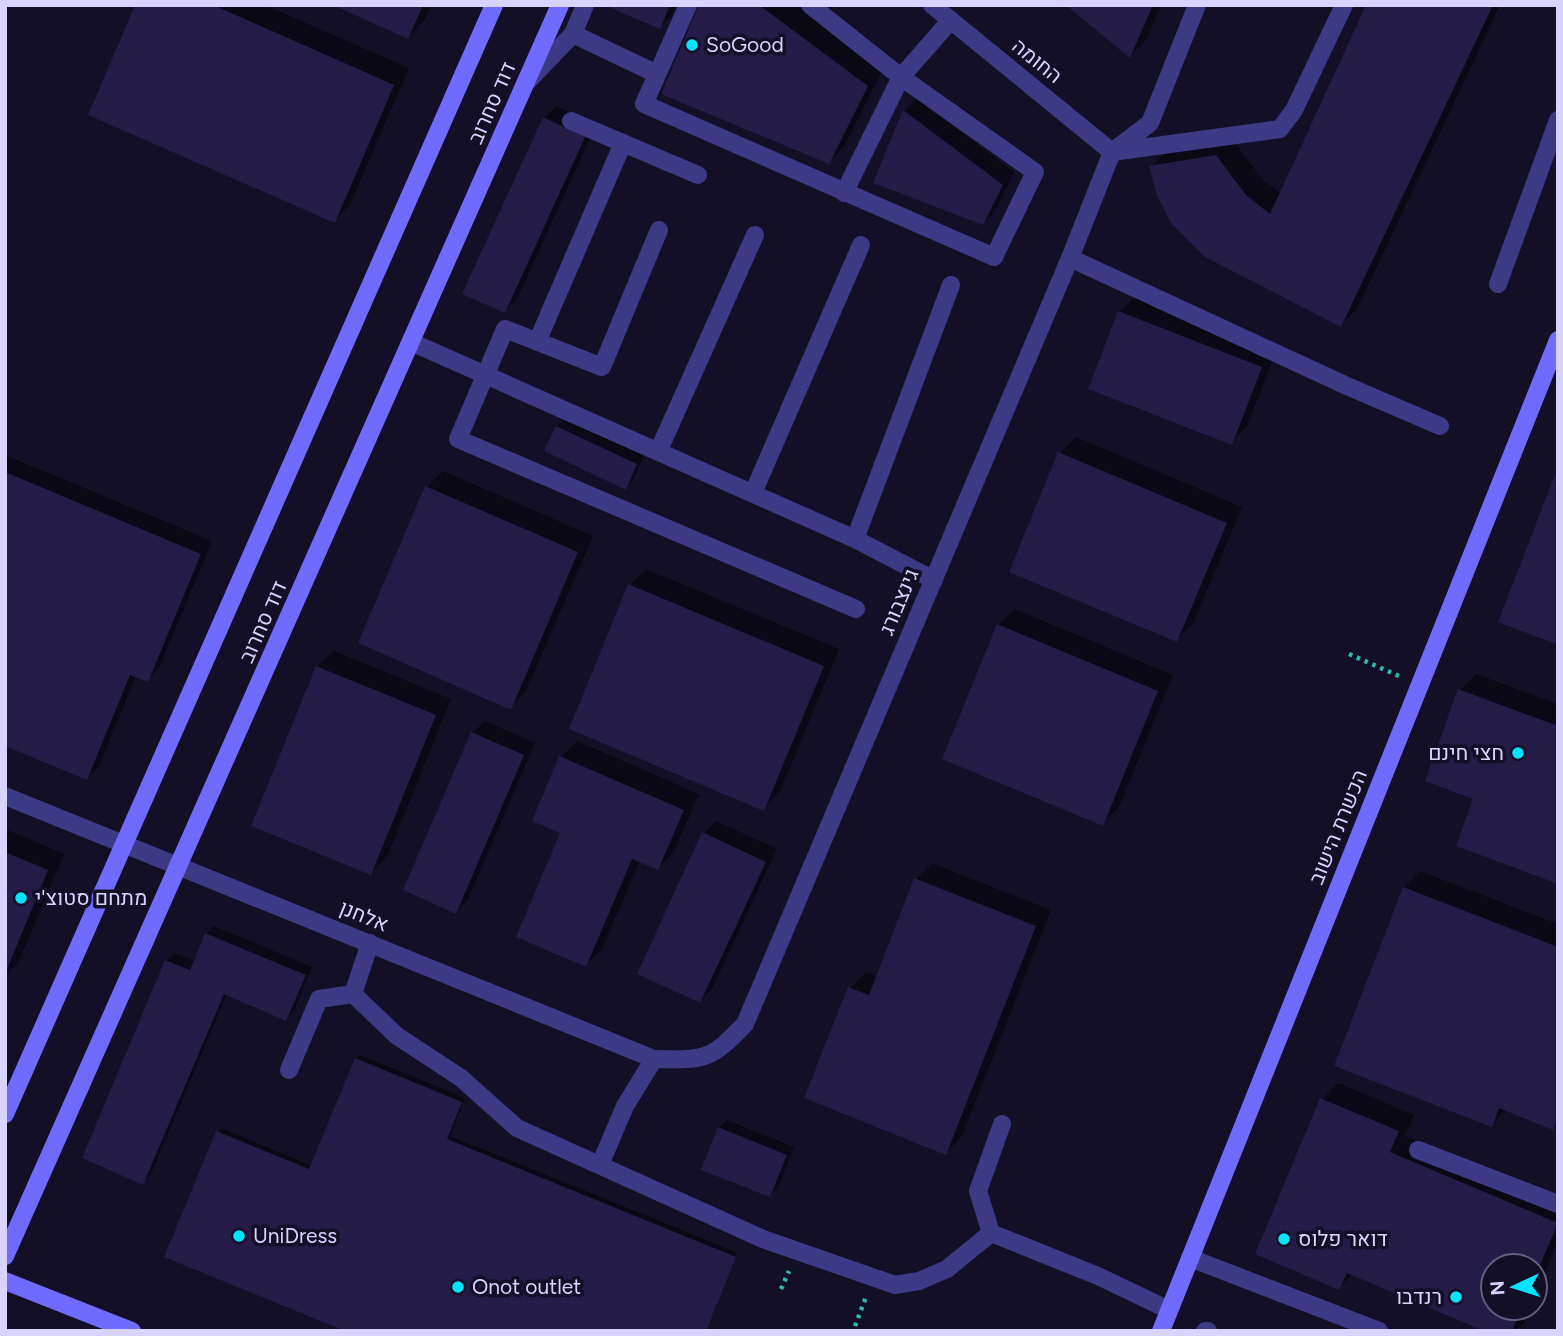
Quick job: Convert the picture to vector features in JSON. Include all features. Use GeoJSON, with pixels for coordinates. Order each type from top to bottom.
{"type":"FeatureCollection","features":[{"type":"Feature","properties":{"kind":"street","name":"דוד סחרוב"},"geometry":{"type":"LineString","coordinates":[[5,1114],[494,5]]}},
{"type":"Feature","properties":{"kind":"street","name":"דוד סחרוב"},"geometry":{"type":"LineString","coordinates":[[5,1256],[560,5]]}},
{"type":"Feature","properties":{"kind":"street"},"geometry":{"type":"LineString","coordinates":[[524,85],[573,34],[585,5]]}},
{"type":"Feature","properties":{"kind":"street"},"geometry":{"type":"LineString","coordinates":[[688,5],[644,104],[995,257],[1035,172],[901,77],[810,5]]}},
{"type":"Feature","properties":{"kind":"street","name":"החומה"},"geometry":{"type":"LineString","coordinates":[[932,5],[1112,152]]}},
{"type":"Feature","properties":{"kind":"street"},"geometry":{"type":"LineString","coordinates":[[1112,152],[1150,123],[1197,5]]}},
{"type":"Feature","properties":{"kind":"street"},"geometry":{"type":"LineString","coordinates":[[1112,152],[1280,129],[1294,110],[1344,5]]}},
{"type":"Feature","properties":{"kind":"street"},"geometry":{"type":"LineString","coordinates":[[845,193],[901,77],[951,20]]}},
{"type":"Feature","properties":{"kind":"street"},"geometry":{"type":"LineString","coordinates":[[573,34],[657,74]]}},
{"type":"Feature","properties":{"kind":"street"},"geometry":{"type":"LineString","coordinates":[[1499,284],[1553,150],[1558,120]]}},
{"type":"Feature","properties":{"kind":"street"},"geometry":{"type":"LineString","coordinates":[[571,121],[698,175]]}},
{"type":"Feature","properties":{"kind":"street"},"geometry":{"type":"LineString","coordinates":[[537,342],[623,143]]}},
{"type":"Feature","properties":{"kind":"street","name":"גינצבורג"},"geometry":{"type":"LineString","coordinates":[[708,1056],[745,1024],[1070,258],[1112,152]]}},
{"type":"Feature","properties":{"kind":"street"},"geometry":{"type":"LineString","coordinates":[[659,230],[602,367],[505,329],[458,439],[856,609]]}},
{"type":"Feature","properties":{"kind":"street"},"geometry":{"type":"LineString","coordinates":[[658,452],[755,235]]}},
{"type":"Feature","properties":{"kind":"street"},"geometry":{"type":"LineString","coordinates":[[753,494],[860,245]]}},
{"type":"Feature","properties":{"kind":"street"},"geometry":{"type":"LineString","coordinates":[[1070,258],[1440,426]]}},
{"type":"Feature","properties":{"kind":"street"},"geometry":{"type":"LineString","coordinates":[[855,539],[951,285]]}},
{"type":"Feature","properties":{"kind":"street","name":"הכשרת הישוב"},"geometry":{"type":"LineString","coordinates":[[1161,1331],[1558,340]]}},
{"type":"Feature","properties":{"kind":"street"},"geometry":{"type":"LineString","coordinates":[[411,342],[855,539],[934,580]]}},
{"type":"Feature","properties":{"kind":"street","name":"אלחנן"},"geometry":{"type":"LineString","coordinates":[[5,796],[654,1059],[684,1060],[708,1056]]}},
{"type":"Feature","properties":{"kind":"street"},"geometry":{"type":"LineString","coordinates":[[353,994],[370,943]]}},
{"type":"Feature","properties":{"kind":"street"},"geometry":{"type":"LineString","coordinates":[[353,994],[373,1016],[397,1036],[461,1078],[517,1128],[763,1239],[895,1285],[919,1281],[947,1269],[991,1233]]}},
{"type":"Feature","properties":{"kind":"street"},"geometry":{"type":"LineString","coordinates":[[289,1070],[319,999],[353,994]]}},
{"type":"Feature","properties":{"kind":"street"},"geometry":{"type":"LineString","coordinates":[[600,1165],[625,1106],[654,1059]]}},
{"type":"Feature","properties":{"kind":"street"},"geometry":{"type":"LineString","coordinates":[[991,1233],[978,1191],[1002,1124]]}},
{"type":"Feature","properties":{"kind":"street"},"geometry":{"type":"LineString","coordinates":[[1419,1150],[1558,1204]]}},
{"type":"Feature","properties":{"kind":"street"},"geometry":{"type":"LineString","coordinates":[[991,1233],[1098,1276],[1169,1310]]}},
{"type":"Feature","properties":{"kind":"street"},"geometry":{"type":"LineString","coordinates":[[1190,1258],[1379,1331]]}},
{"type":"Feature","properties":{"kind":"street"},"geometry":{"type":"LineString","coordinates":[[5,1281],[132,1331]]}},
{"type":"Feature","properties":{"kind":"path"},"geometry":{"type":"LineString","coordinates":[[1349,654],[1419,685]]}},
{"type":"Feature","properties":{"kind":"building"},"geometry":{"type":"Polygon","coordinates":[[[135,5],[213,5],[394,85],[335,223],[88,115],[135,5]]]}},
{"type":"Feature","properties":{"kind":"building"},"geometry":{"type":"Polygon","coordinates":[[[333,5],[423,5],[408,39],[333,5]]]}},
{"type":"Feature","properties":{"kind":"building"},"geometry":{"type":"Polygon","coordinates":[[[604,5],[670,5],[660,29],[604,5]]]}},
{"type":"Feature","properties":{"kind":"building"},"geometry":{"type":"Polygon","coordinates":[[[699,5],[759,5],[868,86],[829,164],[661,94],[699,5]]]}},
{"type":"Feature","properties":{"kind":"building"},"geometry":{"type":"Polygon","coordinates":[[[1066,5],[1153,5],[1130,58],[1066,5]]]}},
{"type":"Feature","properties":{"kind":"building"},"geometry":{"type":"Polygon","coordinates":[[[1366,5],[1493,5],[1341,327],[1205,257],[1171,223],[1157,195],[1149,166],[1216,155],[1246,195],[1270,214],[1366,5]]]}},
{"type":"Feature","properties":{"kind":"building"},"geometry":{"type":"Polygon","coordinates":[[[903,110],[1003,185],[983,225],[873,183],[903,110]]]}},
{"type":"Feature","properties":{"kind":"building"},"geometry":{"type":"Polygon","coordinates":[[[543,117],[585,137],[505,313],[462,294],[543,117]]]}},
{"type":"Feature","properties":{"kind":"building"},"geometry":{"type":"Polygon","coordinates":[[[1118,311],[1262,367],[1232,445],[1088,389],[1118,311]]]}},
{"type":"Feature","properties":{"kind":"building"},"geometry":{"type":"Polygon","coordinates":[[[556,426],[637,464],[626,490],[544,451],[556,426]]]}},
{"type":"Feature","properties":{"kind":"building"},"geometry":{"type":"Polygon","coordinates":[[[1058,452],[1227,523],[1177,642],[1009,572],[1058,452]]]}},
{"type":"Feature","properties":{"kind":"building"},"geometry":{"type":"Polygon","coordinates":[[[1558,467],[1558,645],[1498,622],[1558,467]]]}},
{"type":"Feature","properties":{"kind":"building"},"geometry":{"type":"Polygon","coordinates":[[[5,472],[201,554],[148,682],[130,675],[87,780],[5,746],[5,472]]]}},
{"type":"Feature","properties":{"kind":"building"},"geometry":{"type":"Polygon","coordinates":[[[425,486],[578,552],[511,710],[358,643],[425,486]]]}},
{"type":"Feature","properties":{"kind":"building"},"geometry":{"type":"Polygon","coordinates":[[[628,584],[824,666],[764,811],[569,729],[628,584]]]}},
{"type":"Feature","properties":{"kind":"building"},"geometry":{"type":"Polygon","coordinates":[[[997,624],[1158,691],[1103,826],[942,759],[997,624]]]}},
{"type":"Feature","properties":{"kind":"building"},"geometry":{"type":"Polygon","coordinates":[[[316,666],[436,715],[371,875],[251,826],[316,666]]]}},
{"type":"Feature","properties":{"kind":"building"},"geometry":{"type":"Polygon","coordinates":[[[1458,689],[1558,726],[1558,884],[1456,846],[1473,799],[1425,781],[1458,689]]]}},
{"type":"Feature","properties":{"kind":"building"},"geometry":{"type":"Polygon","coordinates":[[[471,732],[524,755],[456,914],[403,890],[471,732]]]}},
{"type":"Feature","properties":{"kind":"building"},"geometry":{"type":"Polygon","coordinates":[[[559,756],[684,810],[658,870],[632,859],[586,967],[516,937],[560,833],[532,821],[559,756]]]}},
{"type":"Feature","properties":{"kind":"building"},"geometry":{"type":"Polygon","coordinates":[[[702,832],[766,862],[700,1003],[637,974],[702,832]]]}},
{"type":"Feature","properties":{"kind":"building","name":"מתחם סטוצ'י"},"geometry":{"type":"Polygon","coordinates":[[[5,852],[48,870],[5,974],[5,852]]]}},
{"type":"Feature","properties":{"kind":"building"},"geometry":{"type":"Polygon","coordinates":[[[914,878],[1036,926],[946,1155],[804,1098],[848,987],[869,995],[914,878]]]}},
{"type":"Feature","properties":{"kind":"building"},"geometry":{"type":"Polygon","coordinates":[[[1403,887],[1558,947],[1558,1116],[1553,1130],[1499,1108],[1492,1127],[1334,1066],[1403,887]]]}},
{"type":"Feature","properties":{"kind":"building"},"geometry":{"type":"Polygon","coordinates":[[[205,933],[306,975],[286,1021],[224,994],[143,1185],[82,1158],[165,960],[190,970],[205,933]]]}},
{"type":"Feature","properties":{"kind":"building"},"geometry":{"type":"Polygon","coordinates":[[[355,1058],[462,1102],[447,1139],[736,1257],[706,1331],[345,1331],[164,1257],[216,1131],[309,1169],[355,1058]]]}},
{"type":"Feature","properties":{"kind":"building"},"geometry":{"type":"Polygon","coordinates":[[[1320,1098],[1399,1131],[1390,1152],[1558,1223],[1546,1252],[1479,1252],[1479,1322],[1516,1322],[1512,1331],[1484,1331],[1347,1273],[1339,1290],[1255,1254],[1320,1098]]]}},
{"type":"Feature","properties":{"kind":"building"},"geometry":{"type":"Polygon","coordinates":[[[718,1127],[787,1155],[770,1197],[701,1170],[718,1127]]]}},
{"type":"Feature","properties":{"kind":"place","name":"SoGood"},"geometry":{"type":"Point","coordinates":[692,45]}},
{"type":"Feature","properties":{"kind":"place","name":"חצי חינם"},"geometry":{"type":"Point","coordinates":[1518,753]}},
{"type":"Feature","properties":{"kind":"place","name":"מתחם סטוצ'י"},"geometry":{"type":"Point","coordinates":[21,898]}},
{"type":"Feature","properties":{"kind":"place","name":"UniDress"},"geometry":{"type":"Point","coordinates":[239,1236]}},
{"type":"Feature","properties":{"kind":"place","name":"דואר פלוס"},"geometry":{"type":"Point","coordinates":[1284,1239]}},
{"type":"Feature","properties":{"kind":"place","name":"Onot outlet"},"geometry":{"type":"Point","coordinates":[458,1287]}},
{"type":"Feature","properties":{"kind":"place","name":"רנדבו"},"geometry":{"type":"Point","coordinates":[1456,1297]}}]}
